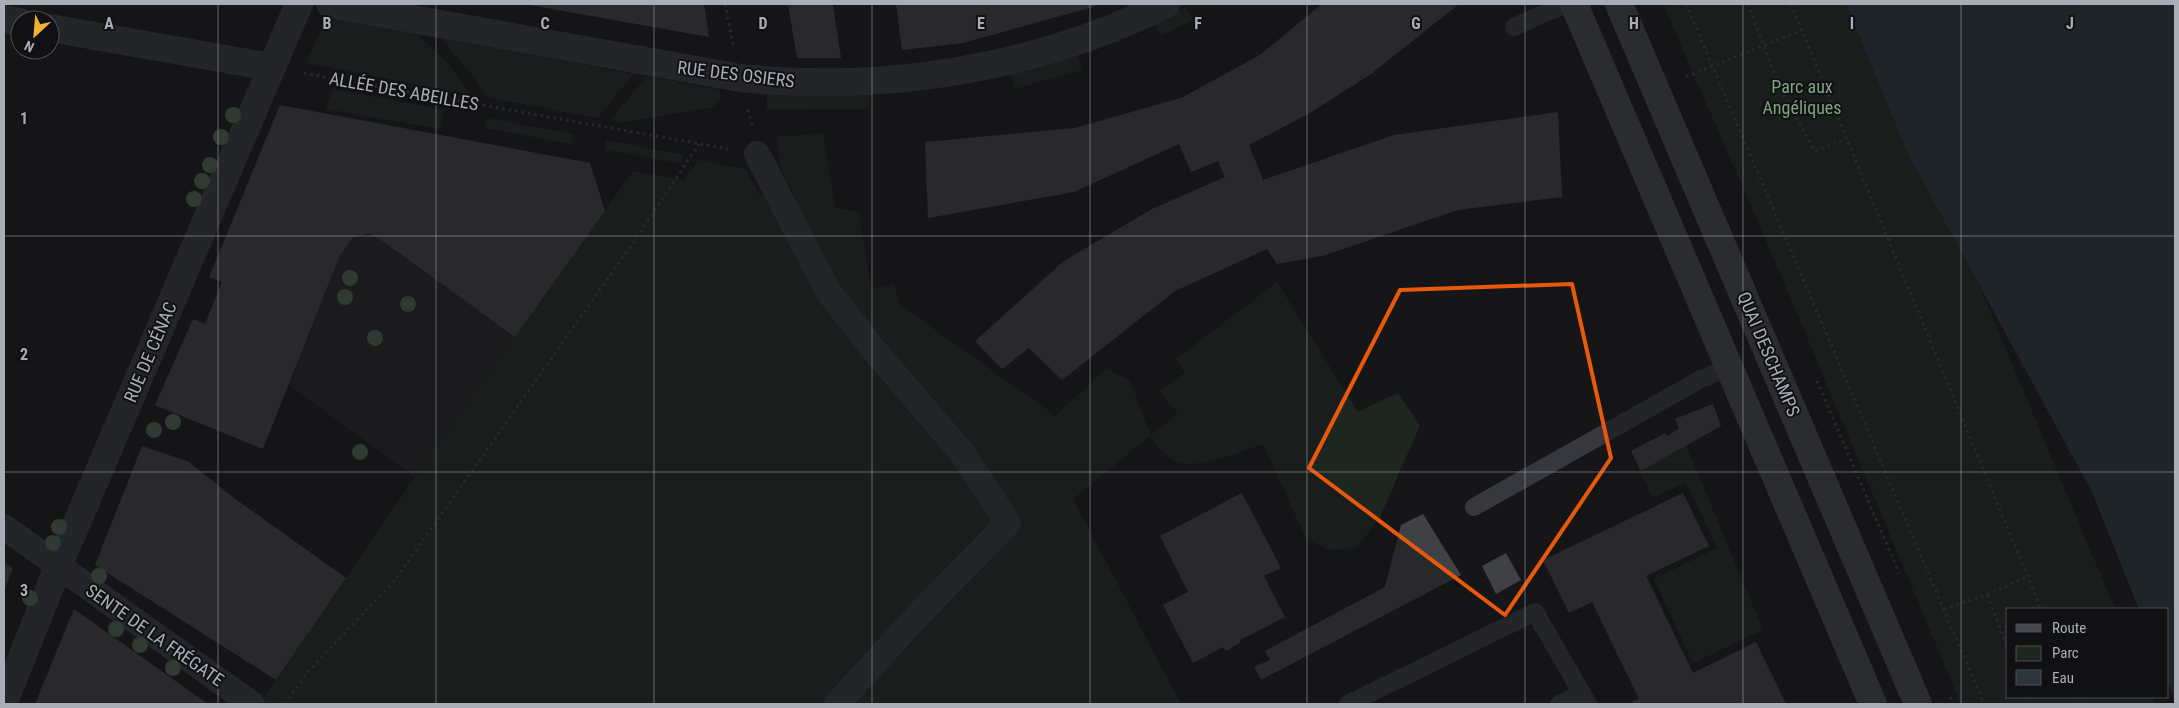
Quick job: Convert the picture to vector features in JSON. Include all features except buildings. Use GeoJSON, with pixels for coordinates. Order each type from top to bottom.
{"type":"FeatureCollection","features":[{"type":"Feature","properties":{"kind":"main road"},"geometry":{"type":"LineString","coordinates":[[1574,4],[1873,704]]}},
{"type":"Feature","properties":{"kind":"main road","name":"QUAI DESCHAMPS"},"geometry":{"type":"LineString","coordinates":[[1619,4],[1918,704]]}},
{"type":"Feature","properties":{"kind":"street","name":"RUE DE CÉNAC"},"geometry":{"type":"LineString","coordinates":[[4,702],[58,567],[299,4]]}},
{"type":"Feature","properties":{"kind":"street","name":"RUE DES OSIERS"},"geometry":{"type":"LineString","coordinates":[[330,4],[740,78],[777,82],[842,82],[949,73],[1010,61],[1142,16],[1166,4]]}},
{"type":"Feature","properties":{"kind":"street"},"geometry":{"type":"LineString","coordinates":[[60,30],[271,67]]}},
{"type":"Feature","properties":{"kind":"street"},"geometry":{"type":"LineString","coordinates":[[757,154],[828,291],[869,344],[963,454],[1008,523],[837,704]]}},
{"type":"Feature","properties":{"kind":"street","name":"SENTE DE LA FRÉGATE"},"geometry":{"type":"LineString","coordinates":[[4,527],[252,704]]}},
{"type":"Feature","properties":{"kind":"lane"},"geometry":{"type":"LineString","coordinates":[[1514,27],[1565,4]]}},
{"type":"Feature","properties":{"kind":"lane"},"geometry":{"type":"LineString","coordinates":[[1474,507],[1701,379],[1730,367]]}},
{"type":"Feature","properties":{"kind":"lane"},"geometry":{"type":"LineString","coordinates":[[1348,704],[1535,612],[1585,698],[1558,704]]}},
{"type":"Feature","properties":{"kind":"path"},"geometry":{"type":"LineString","coordinates":[[1686,4],[1984,704]]}},
{"type":"Feature","properties":{"kind":"path"},"geometry":{"type":"LineString","coordinates":[[1748,4],[1781,91],[1815,151],[1847,139]]}},
{"type":"Feature","properties":{"kind":"path"},"geometry":{"type":"LineString","coordinates":[[1791,4],[2040,608]]}},
{"type":"Feature","properties":{"kind":"path"},"geometry":{"type":"LineString","coordinates":[[1686,77],[1802,30]]}},
{"type":"Feature","properties":{"kind":"path","name":"ALLÉE DES ABEILLES"},"geometry":{"type":"LineString","coordinates":[[271,67],[757,154]]}},
{"type":"Feature","properties":{"kind":"path"},"geometry":{"type":"LineString","coordinates":[[285,704],[307,673],[395,580],[635,240],[699,144]]}},
{"type":"Feature","properties":{"kind":"path"},"geometry":{"type":"LineString","coordinates":[[1944,609],[1987,595],[2026,577]]}},
{"type":"Feature","properties":{"kind":"path"},"geometry":{"type":"LineString","coordinates":[[1987,595],[2006,643]]}},
{"type":"Feature","properties":{"kind":"highlighted area"},"geometry":{"type":"Polygon","coordinates":[[[1572,284],[1611,458],[1505,615],[1309,468],[1400,290],[1572,284]]]}},
{"type":"Feature","properties":{"kind":"shaded area"},"geometry":{"type":"Polygon","coordinates":[[[383,124],[590,163],[605,211],[415,477],[289,385],[311,314],[383,124]]]}},
{"type":"Feature","properties":{"kind":"green space","name":"Parc aux Angéliques"},"geometry":{"type":"Polygon","coordinates":[[[1663,4],[1861,4],[2115,608],[2006,608],[2006,698],[2152,698],[2155,704],[1961,704],[1780,273],[1663,4]]]}},
{"type":"Feature","properties":{"kind":"green space"},"geometry":{"type":"Polygon","coordinates":[[[1186,7],[1193,20],[1161,36],[1154,22],[1186,7]]]}},
{"type":"Feature","properties":{"kind":"green space"},"geometry":{"type":"Polygon","coordinates":[[[327,17],[416,33],[449,65],[471,95],[306,63],[327,17]]]}},
{"type":"Feature","properties":{"kind":"green space"},"geometry":{"type":"Polygon","coordinates":[[[440,38],[634,74],[597,118],[486,97],[469,71],[440,38]]]}},
{"type":"Feature","properties":{"kind":"green space"},"geometry":{"type":"Polygon","coordinates":[[[1077,54],[1082,70],[1014,89],[1010,72],[1077,54]]]}},
{"type":"Feature","properties":{"kind":"green space"},"geometry":{"type":"Polygon","coordinates":[[[647,76],[719,90],[721,100],[712,107],[620,123],[611,119],[647,76]]]}},
{"type":"Feature","properties":{"kind":"green space"},"geometry":{"type":"Polygon","coordinates":[[[333,89],[445,110],[440,129],[326,109],[333,89]]]}},
{"type":"Feature","properties":{"kind":"green space"},"geometry":{"type":"Polygon","coordinates":[[[869,93],[869,109],[767,110],[767,94],[869,93]]]}},
{"type":"Feature","properties":{"kind":"green space"},"geometry":{"type":"Polygon","coordinates":[[[487,118],[573,134],[571,144],[485,128],[487,118]]]}},
{"type":"Feature","properties":{"kind":"green space"},"geometry":{"type":"Polygon","coordinates":[[[823,133],[835,208],[859,212],[871,289],[894,284],[900,305],[1056,416],[1106,368],[1130,381],[1151,435],[1178,414],[1160,391],[1185,372],[1176,359],[1277,282],[1358,412],[1398,393],[1420,425],[1380,517],[1357,548],[1330,550],[1306,539],[1263,444],[1220,459],[1196,464],[1185,464],[1169,457],[1150,436],[1073,499],[1181,704],[260,704],[415,477],[633,171],[684,180],[699,160],[745,169],[759,194],[797,201],[782,173],[776,137],[823,133]]]}},
{"type":"Feature","properties":{"kind":"green space"},"geometry":{"type":"Polygon","coordinates":[[[606,140],[684,155],[680,163],[605,150],[606,140]]]}},
{"type":"Feature","properties":{"kind":"green space"},"geometry":{"type":"Polygon","coordinates":[[[1686,445],[1763,630],[1693,663],[1654,579],[1717,548],[1686,482],[1653,498],[1640,472],[1686,445]]]}},
{"type":"Feature","properties":{"kind":"water"},"geometry":{"type":"Polygon","coordinates":[[[1846,4],[2175,4],[2175,701],[2169,685],[2169,608],[2139,608],[2092,492],[1908,154],[1846,4]]]}}]}
